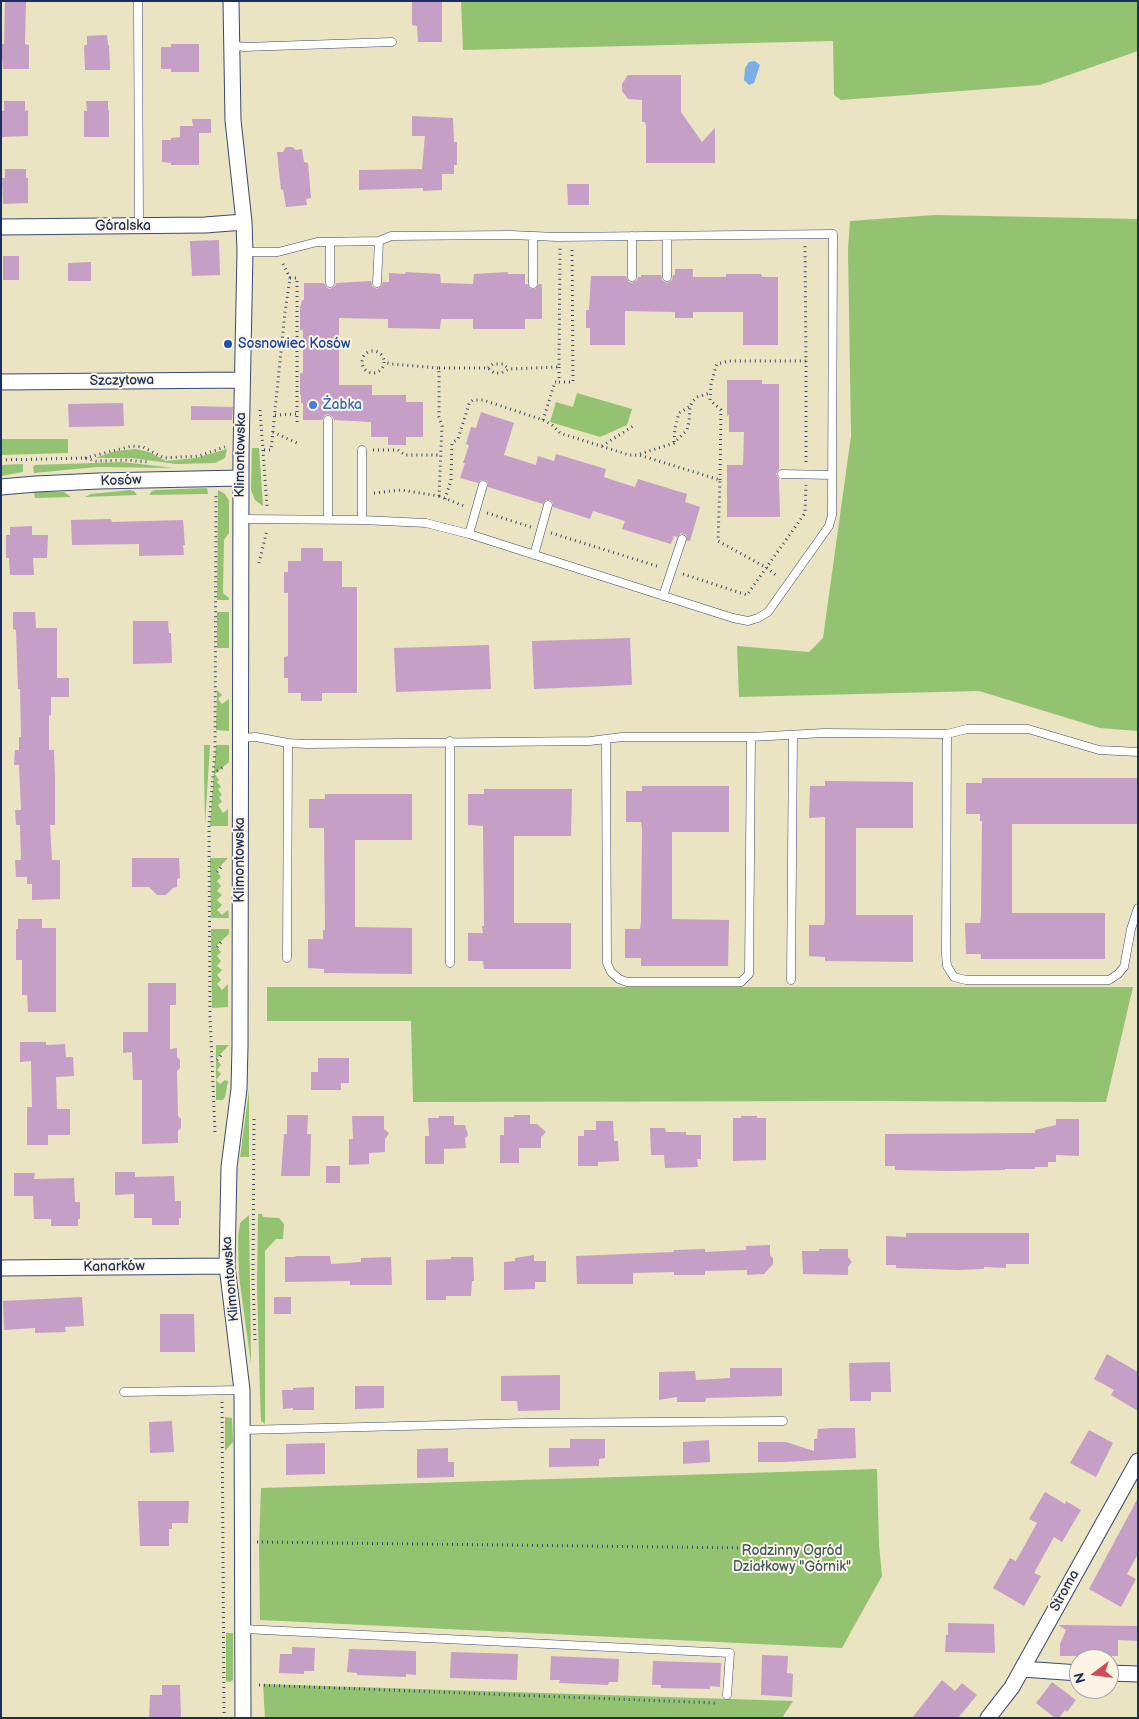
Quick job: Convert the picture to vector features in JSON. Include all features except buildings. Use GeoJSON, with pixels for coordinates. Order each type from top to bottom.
{"type":"FeatureCollection","features":[{"type":"Feature","properties":{"kind":"street","name":"Klimontowska"},"geometry":{"type":"LineString","coordinates":[[231,1],[233,120],[244,222],[245,252],[241,478],[240,1089],[228,1167],[227,1266],[239,1352],[242,1390],[243,1718]]}},
{"type":"Feature","properties":{"kind":"street","name":"Góralska"},"geometry":{"type":"LineString","coordinates":[[1,227],[205,226],[244,222]]}},
{"type":"Feature","properties":{"kind":"street","name":"Szczytowa"},"geometry":{"type":"LineString","coordinates":[[1,382],[242,380]]}},
{"type":"Feature","properties":{"kind":"street","name":"Kosów"},"geometry":{"type":"LineString","coordinates":[[1,487],[77,482],[241,478]]}},
{"type":"Feature","properties":{"kind":"street","name":"Kanarków"},"geometry":{"type":"LineString","coordinates":[[1,1268],[227,1266]]}},
{"type":"Feature","properties":{"kind":"street","name":"Stroma"},"geometry":{"type":"LineString","coordinates":[[988,1718],[1012,1687],[1138,1461]]}},
{"type":"Feature","properties":{"kind":"street"},"geometry":{"type":"LineString","coordinates":[[1022,1669],[1069,1671]]}},
{"type":"Feature","properties":{"kind":"street"},"geometry":{"type":"LineString","coordinates":[[1119,1673],[1138,1674]]}},
{"type":"Feature","properties":{"kind":"lane"},"geometry":{"type":"LineString","coordinates":[[138,1],[138,226]]}},
{"type":"Feature","properties":{"kind":"lane"},"geometry":{"type":"LineString","coordinates":[[231,45],[244,47],[392,42]]}},
{"type":"Feature","properties":{"kind":"lane"},"geometry":{"type":"LineString","coordinates":[[241,519],[328,519],[426,523],[469,534],[733,618],[748,621],[768,612],[829,526],[832,515],[833,234],[572,237],[391,236],[379,241],[317,242],[278,252],[245,252]]}},
{"type":"Feature","properties":{"kind":"lane"},"geometry":{"type":"LineString","coordinates":[[533,236],[533,284]]}},
{"type":"Feature","properties":{"kind":"lane"},"geometry":{"type":"LineString","coordinates":[[632,236],[632,276]]}},
{"type":"Feature","properties":{"kind":"lane"},"geometry":{"type":"LineString","coordinates":[[667,236],[667,277]]}},
{"type":"Feature","properties":{"kind":"lane"},"geometry":{"type":"LineString","coordinates":[[377,283],[379,241]]}},
{"type":"Feature","properties":{"kind":"lane"},"geometry":{"type":"LineString","coordinates":[[330,242],[330,283]]}},
{"type":"Feature","properties":{"kind":"lane"},"geometry":{"type":"LineString","coordinates":[[328,420],[328,519]]}},
{"type":"Feature","properties":{"kind":"lane"},"geometry":{"type":"LineString","coordinates":[[362,450],[362,520]]}},
{"type":"Feature","properties":{"kind":"lane"},"geometry":{"type":"LineString","coordinates":[[782,474],[832,475]]}},
{"type":"Feature","properties":{"kind":"lane"},"geometry":{"type":"LineString","coordinates":[[469,534],[483,485]]}},
{"type":"Feature","properties":{"kind":"lane"},"geometry":{"type":"LineString","coordinates":[[534,555],[548,506]]}},
{"type":"Feature","properties":{"kind":"lane"},"geometry":{"type":"LineString","coordinates":[[663,596],[682,539]]}},
{"type":"Feature","properties":{"kind":"lane"},"geometry":{"type":"LineString","coordinates":[[240,738],[256,737],[288,743],[590,741],[606,739],[793,736],[824,733],[947,734],[967,729],[1028,729],[1099,750],[1138,752]]}},
{"type":"Feature","properties":{"kind":"lane"},"geometry":{"type":"LineString","coordinates":[[947,734],[946,954],[947,966],[954,977],[966,980],[1109,980],[1124,967],[1131,930],[1138,908]]}},
{"type":"Feature","properties":{"kind":"lane"},"geometry":{"type":"LineString","coordinates":[[791,980],[793,736]]}},
{"type":"Feature","properties":{"kind":"lane"},"geometry":{"type":"LineString","coordinates":[[606,739],[607,963],[611,972],[619,979],[627,982],[741,982],[750,974],[751,737]]}},
{"type":"Feature","properties":{"kind":"lane"},"geometry":{"type":"LineString","coordinates":[[450,741],[450,963]]}},
{"type":"Feature","properties":{"kind":"lane"},"geometry":{"type":"LineString","coordinates":[[288,743],[288,958]]}},
{"type":"Feature","properties":{"kind":"lane"},"geometry":{"type":"LineString","coordinates":[[124,1392],[242,1390]]}},
{"type":"Feature","properties":{"kind":"lane"},"geometry":{"type":"LineString","coordinates":[[242,1430],[526,1422],[782,1421]]}},
{"type":"Feature","properties":{"kind":"lane"},"geometry":{"type":"LineString","coordinates":[[243,1630],[730,1653],[727,1695]]}},
{"type":"Feature","properties":{"kind":"path"},"geometry":{"type":"LineString","coordinates":[[560,237],[560,382]]}},
{"type":"Feature","properties":{"kind":"path"},"geometry":{"type":"LineString","coordinates":[[543,420],[555,382],[573,382],[572,237]]}},
{"type":"Feature","properties":{"kind":"path"},"geometry":{"type":"LineString","coordinates":[[363,494],[401,490],[439,496],[476,510],[747,595],[805,513],[805,245]]}},
{"type":"Feature","properties":{"kind":"path"},"geometry":{"type":"LineString","coordinates":[[264,450],[271,450],[284,312],[290,278],[285,267]]}},
{"type":"Feature","properties":{"kind":"path"},"geometry":{"type":"LineString","coordinates":[[290,278],[297,278],[297,423]]}},
{"type":"Feature","properties":{"kind":"path"},"geometry":{"type":"LineString","coordinates":[[376,351],[383,357],[384,362],[383,367],[375,373],[365,370],[362,361],[366,353],[376,351]]}},
{"type":"Feature","properties":{"kind":"path"},"geometry":{"type":"LineString","coordinates":[[787,583],[767,568],[718,540],[721,410],[710,400],[710,393],[717,364],[729,361],[806,361]]}},
{"type":"Feature","properties":{"kind":"path"},"geometry":{"type":"LineString","coordinates":[[384,362],[439,368],[488,368],[493,364],[503,364],[509,369]]}},
{"type":"Feature","properties":{"kind":"path"},"geometry":{"type":"LineString","coordinates":[[488,368],[494,373],[501,373],[509,369],[559,367]]}},
{"type":"Feature","properties":{"kind":"path"},"geometry":{"type":"LineString","coordinates":[[439,368],[438,417],[442,426],[439,496]]}},
{"type":"Feature","properties":{"kind":"path"},"geometry":{"type":"LineString","coordinates":[[674,443],[679,413],[690,407],[697,397],[710,393]]}},
{"type":"Feature","properties":{"kind":"path"},"geometry":{"type":"LineString","coordinates":[[445,499],[451,480],[452,443],[458,439],[472,400],[484,400],[543,420],[560,433],[629,455],[639,455],[720,480]]}},
{"type":"Feature","properties":{"kind":"path"},"geometry":{"type":"LineString","coordinates":[[639,455],[674,443],[686,430],[689,422],[690,407]]}},
{"type":"Feature","properties":{"kind":"path"},"geometry":{"type":"LineString","coordinates":[[275,415],[297,414]]}},
{"type":"Feature","properties":{"kind":"path"},"geometry":{"type":"LineString","coordinates":[[602,446],[633,426]]}},
{"type":"Feature","properties":{"kind":"path"},"geometry":{"type":"LineString","coordinates":[[273,432],[297,443]]}},
{"type":"Feature","properties":{"kind":"path"},"geometry":{"type":"LineString","coordinates":[[1,460],[85,458],[132,446],[143,447],[164,458],[199,456],[229,446],[229,452]]}},
{"type":"Feature","properties":{"kind":"path"},"geometry":{"type":"LineString","coordinates":[[362,450],[398,450],[405,455],[441,455]]}},
{"type":"Feature","properties":{"kind":"path"},"geometry":{"type":"LineString","coordinates":[[85,458],[96,461],[136,460],[155,463]]}},
{"type":"Feature","properties":{"kind":"path"},"geometry":{"type":"LineString","coordinates":[[215,1136],[210,1016],[209,825],[215,751],[216,496]]}},
{"type":"Feature","properties":{"kind":"path"},"geometry":{"type":"LineString","coordinates":[[222,1391],[224,1718]]}},
{"type":"Feature","properties":{"kind":"path"},"geometry":{"type":"LineString","coordinates":[[256,1542],[829,1549]]}},
{"type":"Feature","properties":{"kind":"path"},"geometry":{"type":"LineString","coordinates":[[263,1685],[716,1703]]}},
{"type":"Feature","properties":{"kind":"green space"},"geometry":{"type":"Polygon","coordinates":[[[461,1],[1138,1],[1138,51],[1040,85],[841,100],[834,95],[833,41],[463,50],[461,1]]]}},
{"type":"Feature","properties":{"kind":"green space"},"geometry":{"type":"Polygon","coordinates":[[[935,215],[1138,219],[1138,731],[1100,728],[979,691],[739,697],[737,646],[809,652],[823,638],[851,436],[848,249],[850,221],[935,215]]]}},
{"type":"Feature","properties":{"kind":"green space"},"geometry":{"type":"Polygon","coordinates":[[[577,393],[632,409],[627,425],[600,437],[550,422],[556,402],[573,407],[577,393]]]}},
{"type":"Feature","properties":{"kind":"green space"},"geometry":{"type":"Polygon","coordinates":[[[1,439],[68,439],[68,453],[1,455],[1,439]]]}},
{"type":"Feature","properties":{"kind":"green space"},"geometry":{"type":"Polygon","coordinates":[[[252,448],[259,448],[263,506],[255,500],[251,490],[252,448]]]}},
{"type":"Feature","properties":{"kind":"green space"},"geometry":{"type":"Polygon","coordinates":[[[135,449],[149,452],[166,461],[196,458],[227,449],[225,458],[215,463],[176,464],[131,458],[95,458],[116,451],[135,449]]]}},
{"type":"Feature","properties":{"kind":"green space"},"geometry":{"type":"Polygon","coordinates":[[[122,462],[174,468],[96,467],[34,473],[33,467],[35,465],[122,462]]]}},
{"type":"Feature","properties":{"kind":"green space"},"geometry":{"type":"Polygon","coordinates":[[[23,464],[23,472],[1,476],[1,465],[23,464]]]}},
{"type":"Feature","properties":{"kind":"green space"},"geometry":{"type":"Polygon","coordinates":[[[207,488],[208,494],[149,495],[152,491],[156,490],[207,488]]]}},
{"type":"Feature","properties":{"kind":"green space"},"geometry":{"type":"Polygon","coordinates":[[[218,490],[225,494],[229,501],[229,533],[224,540],[223,593],[229,600],[217,600],[218,490]]]}},
{"type":"Feature","properties":{"kind":"green space"},"geometry":{"type":"Polygon","coordinates":[[[134,491],[137,495],[85,497],[91,494],[134,491]]]}},
{"type":"Feature","properties":{"kind":"green space"},"geometry":{"type":"Polygon","coordinates":[[[34,492],[64,492],[71,497],[35,498],[34,492]]]}},
{"type":"Feature","properties":{"kind":"green space"},"geometry":{"type":"Polygon","coordinates":[[[217,612],[229,612],[229,648],[217,648],[217,612]]]}},
{"type":"Feature","properties":{"kind":"green space"},"geometry":{"type":"Polygon","coordinates":[[[217,690],[222,695],[218,699],[222,704],[229,699],[229,731],[216,730],[217,690]]]}},
{"type":"Feature","properties":{"kind":"green space"},"geometry":{"type":"Polygon","coordinates":[[[204,745],[210,745],[205,825],[204,772],[204,745]]]}},
{"type":"Feature","properties":{"kind":"green space"},"geometry":{"type":"Polygon","coordinates":[[[216,745],[229,745],[229,762],[215,774],[219,780],[217,782],[221,787],[218,789],[222,795],[219,797],[222,802],[218,805],[223,813],[228,809],[228,826],[210,826],[216,745]]]}},
{"type":"Feature","properties":{"kind":"green space"},"geometry":{"type":"Polygon","coordinates":[[[210,858],[228,858],[216,871],[221,877],[217,881],[221,886],[217,891],[222,895],[217,900],[222,905],[217,910],[222,915],[228,910],[229,918],[211,918],[210,858]]]}},
{"type":"Feature","properties":{"kind":"green space"},"geometry":{"type":"Polygon","coordinates":[[[211,929],[229,929],[229,934],[216,946],[221,952],[217,956],[221,961],[217,966],[222,970],[217,975],[221,980],[217,984],[222,990],[228,984],[228,1007],[212,1008],[211,929]]]}},
{"type":"Feature","properties":{"kind":"green space"},"geometry":{"type":"Polygon","coordinates":[[[267,987],[1133,987],[1106,1102],[413,1102],[411,1021],[267,1021],[267,987]]]}},
{"type":"Feature","properties":{"kind":"green space"},"geometry":{"type":"Polygon","coordinates":[[[216,1045],[229,1045],[216,1059],[216,1045]]]}},
{"type":"Feature","properties":{"kind":"green space"},"geometry":{"type":"Polygon","coordinates":[[[216,1059],[221,1065],[217,1070],[221,1074],[216,1080],[216,1059]]]}},
{"type":"Feature","properties":{"kind":"green space"},"geometry":{"type":"Polygon","coordinates":[[[216,1080],[220,1084],[225,1080],[228,1081],[223,1100],[216,1100],[216,1080]]]}},
{"type":"Feature","properties":{"kind":"green space"},"geometry":{"type":"Polygon","coordinates":[[[249,1090],[249,1157],[240,1157],[241,1150],[249,1090]]]}},
{"type":"Feature","properties":{"kind":"green space"},"geometry":{"type":"Polygon","coordinates":[[[258,1214],[262,1214],[263,1217],[279,1218],[284,1224],[283,1239],[276,1239],[265,1251],[265,1424],[261,1421],[260,1394],[257,1285],[258,1214]]]}},
{"type":"Feature","properties":{"kind":"green space"},"geometry":{"type":"Polygon","coordinates":[[[249,1215],[251,1364],[239,1276],[238,1237],[240,1223],[249,1215]]]}},
{"type":"Feature","properties":{"kind":"green space"},"geometry":{"type":"Polygon","coordinates":[[[225,1417],[232,1418],[233,1442],[225,1451],[225,1417]]]}},
{"type":"Feature","properties":{"kind":"green space","name":"Rodzinny Ogród Działkowy \"Górnik\""},"geometry":{"type":"Polygon","coordinates":[[[877,1469],[879,1545],[882,1576],[842,1648],[260,1620],[259,1546],[261,1488],[877,1469]]]}},
{"type":"Feature","properties":{"kind":"green space"},"geometry":{"type":"Polygon","coordinates":[[[226,1633],[233,1633],[233,1680],[230,1682],[226,1681],[226,1633]]]}},
{"type":"Feature","properties":{"kind":"green space"},"geometry":{"type":"Polygon","coordinates":[[[263,1684],[793,1701],[782,1718],[265,1718],[263,1684]]]}},
{"type":"Feature","properties":{"kind":"water"},"geometry":{"type":"Polygon","coordinates":[[[755,61],[760,65],[754,83],[749,85],[744,80],[745,68],[749,62],[755,61]]]}},
{"type":"Feature","properties":{"kind":"place","name":"Sosnowiec Kosów"},"geometry":{"type":"Point","coordinates":[228,344]}},
{"type":"Feature","properties":{"kind":"place","name":"Żabka"},"geometry":{"type":"Point","coordinates":[313,405]}}]}
